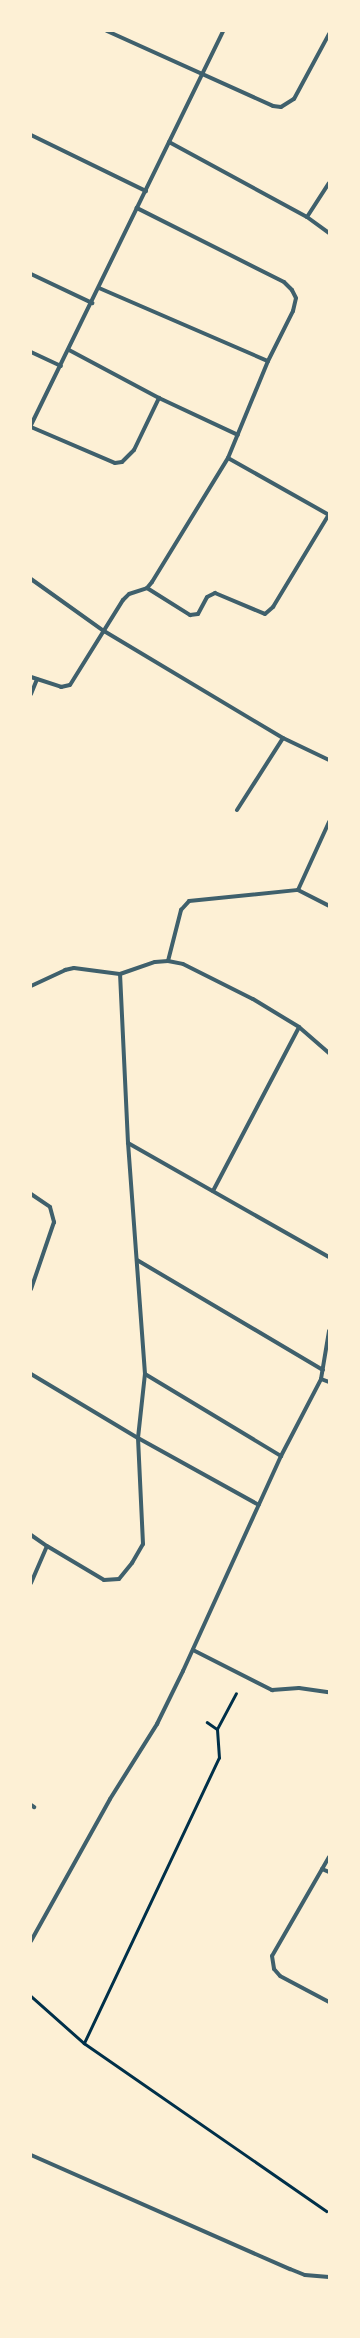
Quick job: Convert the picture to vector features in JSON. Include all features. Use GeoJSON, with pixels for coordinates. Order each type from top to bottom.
{"type":"FeatureCollection","features":[{"type":"Feature","properties":{"kind":"street"},"geometry":{"type":"LineString","coordinates":[[107,31],[202,74],[281,107],[294,99],[329,34]]}},
{"type":"Feature","properties":{"kind":"street"},"geometry":{"type":"LineString","coordinates":[[159,398],[134,450],[122,462],[115,463],[31,426],[223,31]]}},
{"type":"Feature","properties":{"kind":"street"},"geometry":{"type":"LineString","coordinates":[[31,135],[146,191]]}},
{"type":"Feature","properties":{"kind":"street"},"geometry":{"type":"LineString","coordinates":[[169,142],[307,217],[329,233]]}},
{"type":"Feature","properties":{"kind":"street"},"geometry":{"type":"LineString","coordinates":[[307,217],[329,183]]}},
{"type":"Feature","properties":{"kind":"street"},"geometry":{"type":"LineString","coordinates":[[31,677],[61,687],[70,685],[129,594],[147,588],[228,458],[268,361],[294,311],[296,298],[292,290],[284,282],[137,208]]}},
{"type":"Feature","properties":{"kind":"street"},"geometry":{"type":"LineString","coordinates":[[31,274],[92,303]]}},
{"type":"Feature","properties":{"kind":"street"},"geometry":{"type":"LineString","coordinates":[[99,288],[268,361]]}},
{"type":"Feature","properties":{"kind":"street"},"geometry":{"type":"LineString","coordinates":[[69,350],[159,398],[238,435]]}},
{"type":"Feature","properties":{"kind":"street"},"geometry":{"type":"LineString","coordinates":[[31,352],[61,366]]}},
{"type":"Feature","properties":{"kind":"street"},"geometry":{"type":"LineString","coordinates":[[147,588],[190,615],[198,614],[207,597],[215,593],[266,614],[273,607],[329,514],[228,458]]}},
{"type":"Feature","properties":{"kind":"street"},"geometry":{"type":"LineString","coordinates":[[31,579],[104,631],[283,738],[329,760]]}},
{"type":"Feature","properties":{"kind":"street"},"geometry":{"type":"LineString","coordinates":[[31,694],[37,679]]}},
{"type":"Feature","properties":{"kind":"street"},"geometry":{"type":"LineString","coordinates":[[237,810],[283,738]]}},
{"type":"Feature","properties":{"kind":"street"},"geometry":{"type":"LineString","coordinates":[[298,890],[329,822]]}},
{"type":"Feature","properties":{"kind":"street"},"geometry":{"type":"LineString","coordinates":[[168,961],[181,910],[189,901],[298,890],[329,906]]}},
{"type":"Feature","properties":{"kind":"street"},"geometry":{"type":"LineString","coordinates":[[31,986],[55,973],[74,968],[103,974],[120,974],[156,962],[168,961],[183,964],[253,999],[299,1027],[329,1053]]}},
{"type":"Feature","properties":{"kind":"street"},"geometry":{"type":"LineString","coordinates":[[31,1535],[104,1580],[119,1579],[124,1574],[142,1544],[138,1438],[145,1374],[128,1143],[120,974]]}},
{"type":"Feature","properties":{"kind":"street"},"geometry":{"type":"LineString","coordinates":[[213,1191],[299,1027]]}},
{"type":"Feature","properties":{"kind":"street"},"geometry":{"type":"LineString","coordinates":[[128,1143],[329,1257]]}},
{"type":"Feature","properties":{"kind":"street"},"geometry":{"type":"LineString","coordinates":[[31,1194],[50,1207],[54,1222],[31,1289]]}},
{"type":"Feature","properties":{"kind":"street"},"geometry":{"type":"LineString","coordinates":[[137,1260],[323,1370]]}},
{"type":"Feature","properties":{"kind":"street"},"geometry":{"type":"LineString","coordinates":[[31,1941],[110,1799],[157,1724],[193,1650],[281,1456],[321,1379],[329,1331]]}},
{"type":"Feature","properties":{"kind":"street"},"geometry":{"type":"LineString","coordinates":[[31,1374],[138,1438],[259,1505]]}},
{"type":"Feature","properties":{"kind":"street"},"geometry":{"type":"LineString","coordinates":[[145,1374],[281,1456]]}},
{"type":"Feature","properties":{"kind":"street"},"geometry":{"type":"LineString","coordinates":[[321,1379],[329,1382]]}},
{"type":"Feature","properties":{"kind":"street"},"geometry":{"type":"LineString","coordinates":[[31,1583],[47,1546]]}},
{"type":"Feature","properties":{"kind":"street"},"geometry":{"type":"LineString","coordinates":[[193,1650],[272,1690],[299,1688],[329,1692]]}},
{"type":"Feature","properties":{"kind":"street"},"geometry":{"type":"LineString","coordinates":[[329,1857],[272,1956],[272,1963],[280,1976],[329,2002]]}},
{"type":"Feature","properties":{"kind":"street"},"geometry":{"type":"LineString","coordinates":[[322,1868],[329,1872]]}},
{"type":"Feature","properties":{"kind":"street"},"geometry":{"type":"LineString","coordinates":[[31,2155],[290,2270],[305,2275],[329,2277]]}},
{"type":"Feature","properties":{"kind":"path"},"geometry":{"type":"LineString","coordinates":[[84,2043],[219,1758],[217,1729],[236,1694]]}},
{"type":"Feature","properties":{"kind":"path"},"geometry":{"type":"LineString","coordinates":[[207,1722],[217,1729]]}},
{"type":"Feature","properties":{"kind":"path"},"geometry":{"type":"LineString","coordinates":[[31,1996],[84,2043],[327,2211]]}}]}
